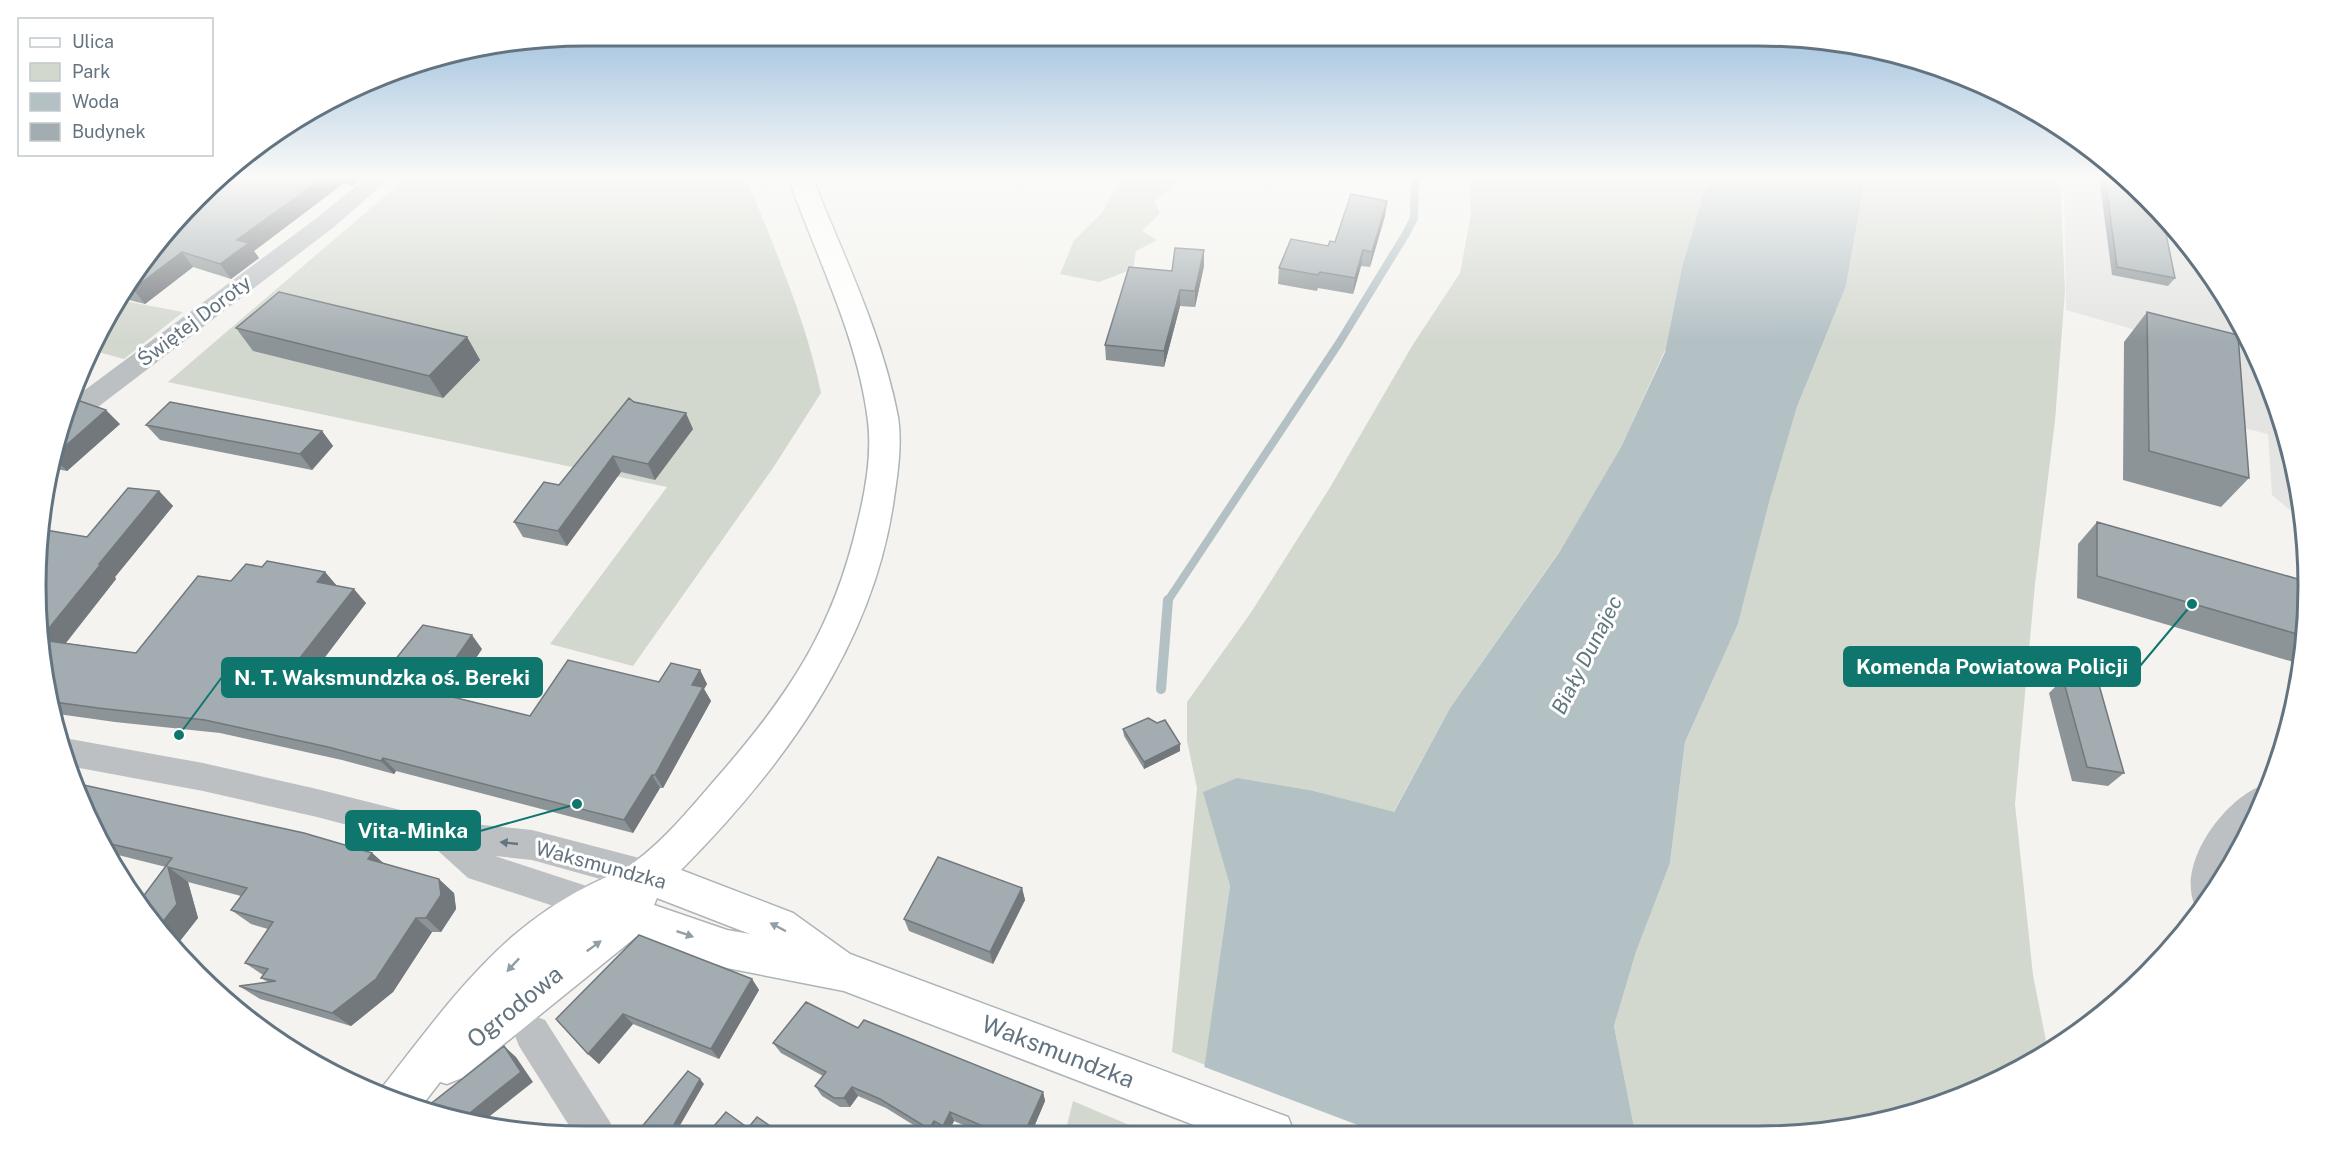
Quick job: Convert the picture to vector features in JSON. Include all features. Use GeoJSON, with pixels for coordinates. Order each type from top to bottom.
{"type":"FeatureCollection","features":[{"type":"Feature","properties":{"kind":"street","name":"Świętej Doroty"},"geometry":{"type":"LineString","coordinates":[[85,391],[312,232]]}},
{"type":"Feature","properties":{"kind":"street"},"geometry":{"type":"LineString","coordinates":[[611,909],[703,820],[748,770],[784,724],[821,670],[852,604],[871,540],[881,480],[883,420],[866,354],[820,232]]}},
{"type":"Feature","properties":{"kind":"street","name":"Waksmundzka"},"geometry":{"type":"LineString","coordinates":[[73,754],[203,777],[317,803],[444,836],[532,845],[647,876],[779,926],[844,971]]}},
{"type":"Feature","properties":{"kind":"street"},"geometry":{"type":"LineString","coordinates":[[2206,887],[2207,864],[2220,843],[2245,817]]}},
{"type":"Feature","properties":{"kind":"street","name":"Waksmundzka"},"geometry":{"type":"LineString","coordinates":[[444,836],[480,867],[727,949],[844,971],[1254,1126]]}},
{"type":"Feature","properties":{"kind":"street","name":"Ogrodowa"},"geometry":{"type":"LineString","coordinates":[[407,1095],[477,1036],[605,938],[611,909]]}},
{"type":"Feature","properties":{"kind":"street"},"geometry":{"type":"LineString","coordinates":[[532,1033],[591,1126]]}},
{"type":"Feature","properties":{"kind":"shaded area"},"geometry":{"type":"Polygon","coordinates":[[[2065,232],[2165,232],[2207,286],[2242,347],[2269,413],[2279,446],[2292,512],[2272,495],[2268,434],[2243,428],[2240,360],[2066,310],[2065,232]]]}},
{"type":"Feature","properties":{"kind":"green space"},"geometry":{"type":"Polygon","coordinates":[[[343,232],[768,232],[807,338],[821,393],[773,468],[633,666],[550,644],[667,487],[168,382],[343,232]]]}},
{"type":"Feature","properties":{"kind":"green space"},"geometry":{"type":"Polygon","coordinates":[[[1083,232],[1143,232],[1157,240],[1136,251],[1133,269],[1099,282],[1060,274],[1074,240],[1083,232]]]}},
{"type":"Feature","properties":{"kind":"green space"},"geometry":{"type":"Polygon","coordinates":[[[1468,232],[1692,232],[1682,267],[1666,348],[1621,447],[1563,546],[1450,708],[1393,813],[1314,791],[1204,792],[1230,886],[1205,1065],[1172,1052],[1197,788],[1187,741],[1187,702],[1252,611],[1329,489],[1412,346],[1460,273],[1468,232]]]}},
{"type":"Feature","properties":{"kind":"green space"},"geometry":{"type":"Polygon","coordinates":[[[1855,232],[2062,232],[2065,291],[2055,421],[2035,584],[2015,804],[2033,975],[2046,1042],[1997,1070],[1964,1084],[1931,1097],[1863,1115],[1828,1121],[1758,1126],[1634,1126],[1614,1026],[1636,952],[1670,863],[1685,742],[1738,624],[1770,499],[1797,407],[1846,286],[1855,232]]]}},
{"type":"Feature","properties":{"kind":"green space"},"geometry":{"type":"Polygon","coordinates":[[[128,302],[183,312],[124,359],[100,352],[128,302]]]}},
{"type":"Feature","properties":{"kind":"green space"},"geometry":{"type":"Polygon","coordinates":[[[1073,1101],[1132,1126],[1067,1126],[1073,1101]]]}},
{"type":"Feature","properties":{"kind":"water","name":"Biały Dunajec"},"geometry":{"type":"Polygon","coordinates":[[[1692,232],[1855,232],[1846,286],[1797,407],[1770,499],[1738,624],[1685,742],[1670,863],[1636,952],[1614,1026],[1634,1126],[1196,1126],[1230,886],[1203,792],[1237,778],[1314,791],[1394,812],[1450,708],[1560,551],[1621,447],[1665,352],[1682,267],[1692,232]]]}},
{"type":"Feature","properties":{"kind":"pier"},"geometry":{"type":"Polygon","coordinates":[[[1202,1066],[1361,1126],[1193,1126],[1202,1066]]]}},
{"type":"Feature","properties":{"kind":"building"},"geometry":{"type":"Polygon","coordinates":[[[179,232],[248,232],[237,240],[249,243],[220,264],[182,252],[137,286],[179,232]]]}},
{"type":"Feature","properties":{"kind":"building"},"geometry":{"type":"Polygon","coordinates":[[[1338,232],[1378,232],[1372,252],[1363,250],[1355,278],[1320,272],[1318,275],[1279,268],[1291,239],[1328,246],[1330,241],[1335,242],[1338,232]]]}},
{"type":"Feature","properties":{"kind":"building"},"geometry":{"type":"Polygon","coordinates":[[[2112,232],[2166,232],[2175,278],[2117,267],[2112,232]]]}},
{"type":"Feature","properties":{"kind":"building"},"geometry":{"type":"Polygon","coordinates":[[[1175,248],[1204,250],[1195,291],[1180,290],[1164,351],[1105,345],[1129,267],[1172,271],[1175,248]]]}},
{"type":"Feature","properties":{"kind":"building"},"geometry":{"type":"Polygon","coordinates":[[[279,292],[467,337],[429,376],[236,328],[279,292]]]}},
{"type":"Feature","properties":{"kind":"building"},"geometry":{"type":"Polygon","coordinates":[[[2147,312],[2235,334],[2238,340],[2249,478],[2149,451],[2147,312]]]}},
{"type":"Feature","properties":{"kind":"building"},"geometry":{"type":"Polygon","coordinates":[[[629,398],[634,402],[686,413],[648,464],[613,456],[558,531],[514,522],[544,482],[559,485],[629,398]]]}},
{"type":"Feature","properties":{"kind":"building"},"geometry":{"type":"Polygon","coordinates":[[[80,401],[106,410],[65,446],[80,401]]]}},
{"type":"Feature","properties":{"kind":"building"},"geometry":{"type":"Polygon","coordinates":[[[170,402],[322,431],[300,454],[146,425],[170,402]]]}},
{"type":"Feature","properties":{"kind":"building"},"geometry":{"type":"Polygon","coordinates":[[[128,488],[159,491],[49,629],[46,586],[50,531],[87,537],[128,488]]]}},
{"type":"Feature","properties":{"kind":"building"},"geometry":{"type":"Polygon","coordinates":[[[2097,522],[2298,579],[2295,633],[2097,576],[2097,522]]]}},
{"type":"Feature","properties":{"kind":"building"},"geometry":{"type":"Polygon","coordinates":[[[267,561],[325,572],[317,582],[354,589],[292,668],[374,686],[423,625],[472,635],[432,692],[530,716],[568,660],[659,682],[671,663],[700,670],[692,685],[703,687],[655,775],[652,775],[624,820],[383,758],[381,761],[205,720],[60,703],[50,641],[136,653],[198,576],[231,581],[246,564],[262,567],[267,561]]]}},
{"type":"Feature","properties":{"kind":"building"},"geometry":{"type":"Polygon","coordinates":[[[2063,679],[2099,685],[2124,773],[2087,767],[2063,679]]]}},
{"type":"Feature","properties":{"kind":"building"},"geometry":{"type":"Polygon","coordinates":[[[1148,718],[1157,723],[1165,720],[1180,744],[1144,762],[1123,729],[1148,718]]]}},
{"type":"Feature","properties":{"kind":"building"},"geometry":{"type":"Polygon","coordinates":[[[85,785],[304,833],[372,853],[368,859],[439,879],[441,895],[426,918],[416,918],[376,979],[332,1013],[239,986],[276,981],[261,978],[268,969],[245,963],[273,922],[231,910],[247,888],[168,867],[177,904],[163,921],[144,895],[172,858],[113,844],[85,785]]]}},
{"type":"Feature","properties":{"kind":"building"},"geometry":{"type":"Polygon","coordinates":[[[938,857],[1022,888],[990,952],[904,919],[938,857]]]}},
{"type":"Feature","properties":{"kind":"building"},"geometry":{"type":"Polygon","coordinates":[[[639,935],[752,979],[711,1049],[623,1014],[588,1054],[556,1019],[639,935]]]}},
{"type":"Feature","properties":{"kind":"building"},"geometry":{"type":"Polygon","coordinates":[[[806,1002],[858,1028],[864,1020],[1043,1092],[1028,1126],[982,1126],[950,1112],[943,1126],[934,1121],[931,1126],[924,1126],[880,1099],[852,1087],[844,1098],[834,1098],[815,1086],[826,1072],[773,1043],[806,1002]]]}},
{"type":"Feature","properties":{"kind":"building"},"geometry":{"type":"Polygon","coordinates":[[[504,1046],[521,1072],[470,1113],[432,1103],[504,1046]]]}},
{"type":"Feature","properties":{"kind":"building"},"geometry":{"type":"Polygon","coordinates":[[[688,1071],[700,1079],[673,1126],[642,1126],[688,1071]]]}},
{"type":"Feature","properties":{"kind":"building"},"geometry":{"type":"Polygon","coordinates":[[[726,1112],[745,1126],[714,1126],[726,1112]]]}},
{"type":"Feature","properties":{"kind":"building"},"geometry":{"type":"Polygon","coordinates":[[[757,1117],[770,1126],[750,1126],[757,1117]]]}},
{"type":"Feature","properties":{"kind":"waterway"},"geometry":{"type":"LineString","coordinates":[[1168,601],[1339,343],[1407,232]]}},
{"type":"Feature","properties":{"kind":"waterway"},"geometry":{"type":"LineString","coordinates":[[1161,689],[1168,601]]}},
{"type":"Feature","properties":{"kind":"place","name":"Komenda Powiatowa Policji"},"geometry":{"type":"Point","coordinates":[2192,604]}},
{"type":"Feature","properties":{"kind":"place","name":"N. T. Waksmundzka oś. Bereki"},"geometry":{"type":"Point","coordinates":[179,735]}},
{"type":"Feature","properties":{"kind":"place","name":"Vita-Minka"},"geometry":{"type":"Point","coordinates":[577,804]}}]}
